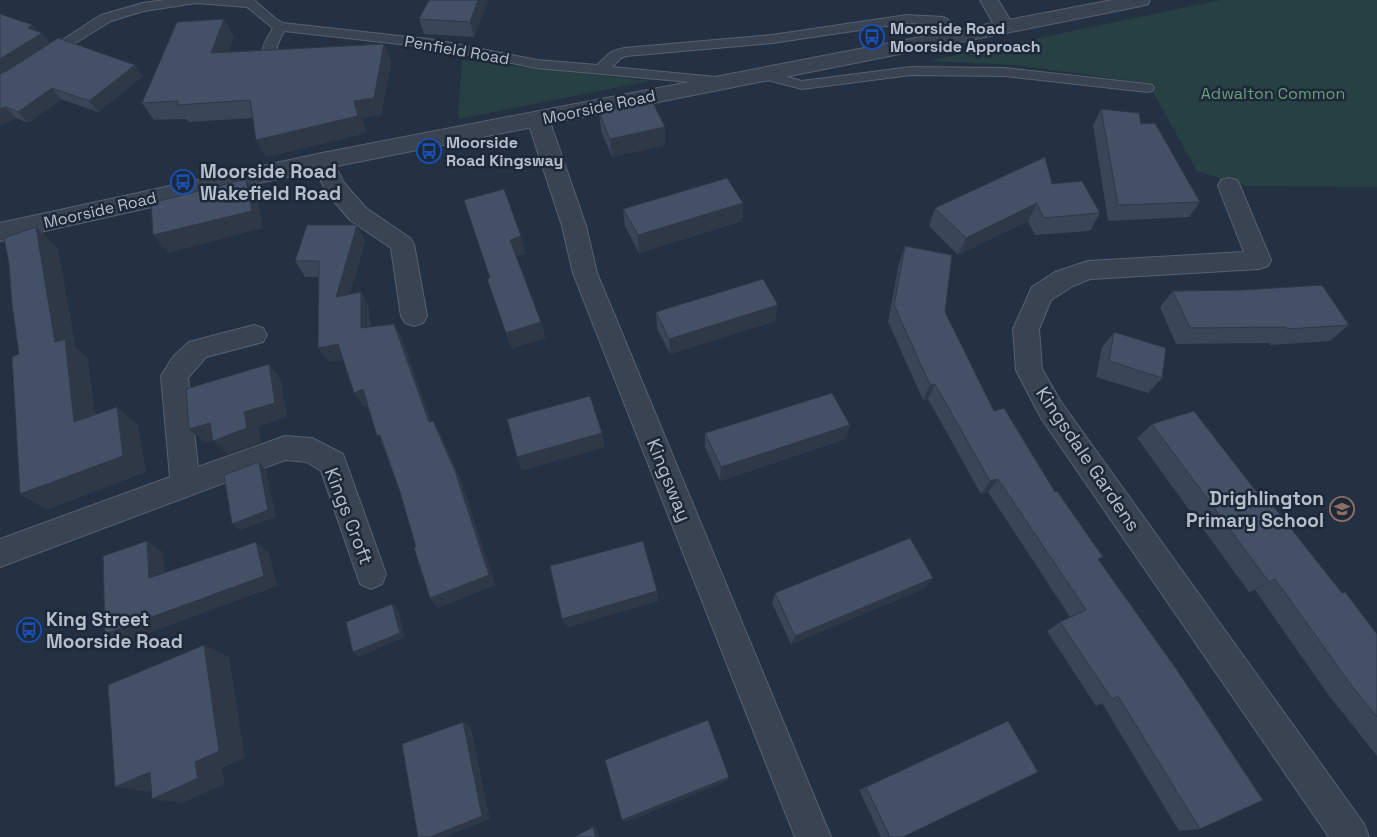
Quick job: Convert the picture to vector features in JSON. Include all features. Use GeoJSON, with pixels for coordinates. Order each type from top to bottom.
{"type":"FeatureCollection","features":[{"type":"Feature","properties":{"kind":"street"},"geometry":{"type":"LineString","coordinates":[[989,0],[1004,26]]}},
{"type":"Feature","properties":{"kind":"street","name":"Moorside Road"},"geometry":{"type":"LineString","coordinates":[[0,232],[322,161],[1141,0]]}},
{"type":"Feature","properties":{"kind":"street","name":"Kingsway"},"geometry":{"type":"LineString","coordinates":[[538,119],[574,226],[585,273],[813,837]]}},
{"type":"Feature","properties":{"kind":"street"},"geometry":{"type":"LineString","coordinates":[[322,161],[335,187],[358,214],[402,244],[414,316]]}},
{"type":"Feature","properties":{"kind":"street","name":"Kingsdale Gardens"},"geometry":{"type":"LineString","coordinates":[[1229,186],[1259,260],[1088,270],[1064,279],[1041,294],[1026,329],[1029,370],[1051,410],[1351,837]]}},
{"type":"Feature","properties":{"kind":"street"},"geometry":{"type":"LineString","coordinates":[[186,484],[174,376],[198,349],[254,334]]}},
{"type":"Feature","properties":{"kind":"street","name":"Kings Croft"},"geometry":{"type":"LineString","coordinates":[[0,552],[285,448],[312,450],[333,463],[371,574]]}},
{"type":"Feature","properties":{"kind":"lane"},"geometry":{"type":"LineString","coordinates":[[34,62],[80,32],[106,18],[143,7],[192,0]]}},
{"type":"Feature","properties":{"kind":"lane"},"geometry":{"type":"LineString","coordinates":[[200,0],[251,3],[271,22],[280,27],[270,46],[270,52],[279,56],[306,57]]}},
{"type":"Feature","properties":{"kind":"lane"},"geometry":{"type":"LineString","coordinates":[[600,70],[616,55],[624,52],[772,39],[890,21],[939,20],[961,34]]}},
{"type":"Feature","properties":{"kind":"lane","name":"Penfield Road"},"geometry":{"type":"LineString","coordinates":[[280,27],[436,44],[537,64],[722,81]]}},
{"type":"Feature","properties":{"kind":"lane"},"geometry":{"type":"LineString","coordinates":[[802,84],[911,71],[1005,72],[1147,88]]}},
{"type":"Feature","properties":{"kind":"lane"},"geometry":{"type":"LineString","coordinates":[[761,74],[833,92],[882,88]]}},
{"type":"Feature","properties":{"kind":"green space","name":"Adwalton Common"},"geometry":{"type":"Polygon","coordinates":[[[1221,0],[1377,0],[1377,187],[1246,186],[1197,171],[1148,83],[1015,65],[928,61],[1221,0]]]}},
{"type":"Feature","properties":{"kind":"green space"},"geometry":{"type":"Polygon","coordinates":[[[462,60],[650,81],[458,119],[462,60]]]}},
{"type":"Feature","properties":{"kind":"building"},"geometry":{"type":"Polygon","coordinates":[[[429,0],[478,0],[470,22],[419,19],[429,0]]]}},
{"type":"Feature","properties":{"kind":"building"},"geometry":{"type":"Polygon","coordinates":[[[0,14],[33,25],[28,28],[42,33],[0,59],[0,14]]]}},
{"type":"Feature","properties":{"kind":"building"},"geometry":{"type":"Polygon","coordinates":[[[224,19],[211,53],[384,44],[374,98],[354,101],[358,116],[256,140],[250,100],[177,105],[178,101],[142,103],[177,22],[224,19]]]}},
{"type":"Feature","properties":{"kind":"building"},"geometry":{"type":"Polygon","coordinates":[[[58,38],[135,65],[89,101],[52,88],[18,112],[6,107],[0,109],[0,74],[58,38]]]}},
{"type":"Feature","properties":{"kind":"building"},"geometry":{"type":"Polygon","coordinates":[[[652,101],[665,127],[610,139],[599,112],[652,101]]]}},
{"type":"Feature","properties":{"kind":"building"},"geometry":{"type":"Polygon","coordinates":[[[1101,109],[1139,113],[1141,124],[1155,123],[1200,202],[1118,205],[1101,109]]]}},
{"type":"Feature","properties":{"kind":"building"},"geometry":{"type":"Polygon","coordinates":[[[1045,157],[1052,184],[1082,181],[1100,213],[1044,218],[1037,203],[966,238],[935,208],[1045,157]]]}},
{"type":"Feature","properties":{"kind":"building"},"geometry":{"type":"Polygon","coordinates":[[[727,178],[743,203],[638,235],[623,209],[727,178]]]}},
{"type":"Feature","properties":{"kind":"building"},"geometry":{"type":"Polygon","coordinates":[[[246,179],[252,211],[153,235],[151,203],[246,179]]]}},
{"type":"Feature","properties":{"kind":"building"},"geometry":{"type":"Polygon","coordinates":[[[504,189],[521,236],[510,240],[541,322],[506,333],[487,279],[490,278],[464,200],[504,189]]]}},
{"type":"Feature","properties":{"kind":"building"},"geometry":{"type":"Polygon","coordinates":[[[307,225],[357,225],[336,297],[361,292],[361,328],[394,324],[429,422],[433,421],[455,471],[489,575],[430,598],[414,548],[416,547],[400,492],[380,435],[377,436],[363,389],[354,393],[338,344],[318,348],[319,261],[295,261],[307,225]]]}},
{"type":"Feature","properties":{"kind":"building"},"geometry":{"type":"Polygon","coordinates":[[[36,227],[55,342],[65,339],[74,422],[117,407],[123,456],[20,494],[12,357],[19,354],[12,305],[9,264],[4,238],[36,227]]]}},
{"type":"Feature","properties":{"kind":"building"},"geometry":{"type":"Polygon","coordinates":[[[905,246],[952,255],[945,312],[994,411],[1004,408],[1055,492],[1057,491],[1103,557],[1098,559],[1177,670],[1263,800],[1200,829],[1118,696],[1112,699],[1060,622],[1086,610],[998,479],[990,481],[935,384],[930,385],[894,305],[905,246]]]}},
{"type":"Feature","properties":{"kind":"building"},"geometry":{"type":"Polygon","coordinates":[[[763,279],[778,305],[669,339],[656,312],[763,279]]]}},
{"type":"Feature","properties":{"kind":"building"},"geometry":{"type":"Polygon","coordinates":[[[1322,285],[1349,325],[1287,329],[1286,327],[1190,328],[1173,291],[1243,290],[1322,285]]]}},
{"type":"Feature","properties":{"kind":"building"},"geometry":{"type":"Polygon","coordinates":[[[1114,332],[1166,348],[1162,378],[1109,361],[1114,332]]]}},
{"type":"Feature","properties":{"kind":"building"},"geometry":{"type":"Polygon","coordinates":[[[269,364],[275,403],[244,412],[247,428],[213,441],[210,423],[189,429],[186,389],[269,364]]]}},
{"type":"Feature","properties":{"kind":"building"},"geometry":{"type":"Polygon","coordinates":[[[832,393],[850,425],[721,467],[705,433],[832,393]]]}},
{"type":"Feature","properties":{"kind":"building"},"geometry":{"type":"Polygon","coordinates":[[[590,396],[602,433],[517,457],[507,419],[590,396]]]}},
{"type":"Feature","properties":{"kind":"building"},"geometry":{"type":"Polygon","coordinates":[[[1194,411],[1262,499],[1266,497],[1342,593],[1345,592],[1377,634],[1377,717],[1352,686],[1275,579],[1269,582],[1152,424],[1194,411]]]}},
{"type":"Feature","properties":{"kind":"building"},"geometry":{"type":"Polygon","coordinates":[[[259,462],[268,510],[232,524],[224,475],[259,462]]]}},
{"type":"Feature","properties":{"kind":"building"},"geometry":{"type":"Polygon","coordinates":[[[910,538],[933,578],[795,636],[775,593],[910,538]]]}},
{"type":"Feature","properties":{"kind":"building"},"geometry":{"type":"Polygon","coordinates":[[[147,541],[149,578],[256,542],[264,576],[105,634],[103,556],[147,541]]]}},
{"type":"Feature","properties":{"kind":"building"},"geometry":{"type":"Polygon","coordinates":[[[643,541],[657,591],[562,619],[550,566],[643,541]]]}},
{"type":"Feature","properties":{"kind":"building"},"geometry":{"type":"Polygon","coordinates":[[[392,604],[400,633],[353,652],[346,622],[392,604]]]}},
{"type":"Feature","properties":{"kind":"building"},"geometry":{"type":"Polygon","coordinates":[[[204,645],[219,751],[195,762],[198,778],[152,799],[150,772],[115,787],[108,685],[204,645]]]}},
{"type":"Feature","properties":{"kind":"building"},"geometry":{"type":"Polygon","coordinates":[[[708,720],[729,777],[622,820],[605,760],[708,720]]]}},
{"type":"Feature","properties":{"kind":"building"},"geometry":{"type":"Polygon","coordinates":[[[1008,721],[1038,772],[903,837],[890,837],[866,787],[1008,721]]]}},
{"type":"Feature","properties":{"kind":"building"},"geometry":{"type":"Polygon","coordinates":[[[463,722],[482,816],[430,837],[418,837],[402,744],[463,722]]]}},
{"type":"Feature","properties":{"kind":"building"},"geometry":{"type":"Polygon","coordinates":[[[593,827],[596,837],[574,837],[593,827]]]}},
{"type":"Feature","properties":{"kind":"place","name":"Moorside Road Moorside Approach"},"geometry":{"type":"Point","coordinates":[872,37]}},
{"type":"Feature","properties":{"kind":"place","name":"Moorside Road Kingsway"},"geometry":{"type":"Point","coordinates":[429,151]}},
{"type":"Feature","properties":{"kind":"place","name":"Moorside Road Wakefield Road"},"geometry":{"type":"Point","coordinates":[183,182]}},
{"type":"Feature","properties":{"kind":"place","name":"Drighlington Primary School"},"geometry":{"type":"Point","coordinates":[1342,509]}},
{"type":"Feature","properties":{"kind":"place","name":"King Street Moorside Road"},"geometry":{"type":"Point","coordinates":[29,630]}}]}
